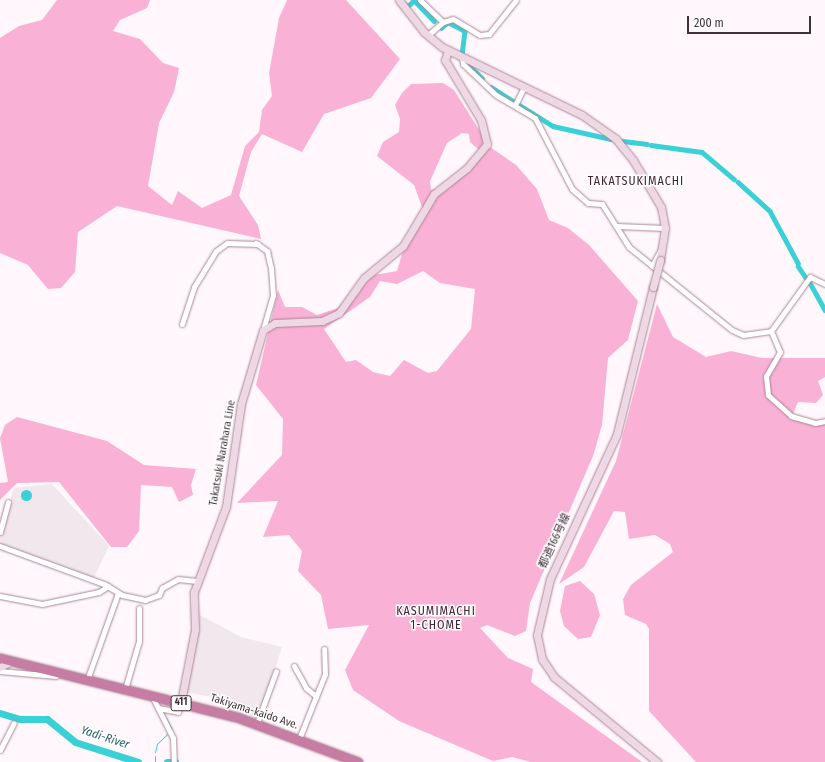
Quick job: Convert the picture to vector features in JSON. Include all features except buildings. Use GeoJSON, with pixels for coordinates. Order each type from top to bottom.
{"type":"FeatureCollection","features":[{"type":"Feature","properties":{"kind":"highway","name":"Takiyama-kaido Ave."},"geometry":{"type":"LineString","coordinates":[[0,658],[180,702],[257,723],[358,762]]}},
{"type":"Feature","properties":{"kind":"main road"},"geometry":{"type":"LineString","coordinates":[[399,0],[428,36],[448,50],[588,118],[616,139],[658,202],[665,228]]}},
{"type":"Feature","properties":{"kind":"main road"},"geometry":{"type":"LineString","coordinates":[[263,330],[275,323],[322,321],[339,313],[364,278],[403,246],[434,194],[483,151],[487,144],[485,129],[445,60],[448,50]]}},
{"type":"Feature","properties":{"kind":"main road","name":"都道166号線"},"geometry":{"type":"LineString","coordinates":[[657,762],[554,677],[542,659],[537,635],[550,579],[617,434],[652,287],[660,260],[665,228]]}},
{"type":"Feature","properties":{"kind":"main road","name":"Takatsuki Narahara Line"},"geometry":{"type":"LineString","coordinates":[[180,702],[195,629],[197,581],[226,507],[241,404],[263,330]]}},
{"type":"Feature","properties":{"kind":"main road"},"geometry":{"type":"LineString","coordinates":[[0,667],[12,661]]}},
{"type":"Feature","properties":{"kind":"street"},"geometry":{"type":"LineString","coordinates":[[420,0],[442,22]]}},
{"type":"Feature","properties":{"kind":"street"},"geometry":{"type":"LineString","coordinates":[[428,36],[442,22],[453,19],[485,36],[516,0]]}},
{"type":"Feature","properties":{"kind":"street"},"geometry":{"type":"LineString","coordinates":[[462,57],[463,64],[493,92],[516,103],[535,118],[554,150],[568,186],[586,201],[602,204],[617,226],[624,241],[652,266],[738,334],[771,331],[810,276],[825,284]]}},
{"type":"Feature","properties":{"kind":"street"},"geometry":{"type":"LineString","coordinates":[[516,103],[524,87]]}},
{"type":"Feature","properties":{"kind":"street"},"geometry":{"type":"LineString","coordinates":[[617,226],[665,228]]}},
{"type":"Feature","properties":{"kind":"street"},"geometry":{"type":"LineString","coordinates":[[182,324],[194,287],[216,251],[227,243],[257,243],[270,256],[272,274],[272,295],[263,330]]}},
{"type":"Feature","properties":{"kind":"street"},"geometry":{"type":"LineString","coordinates":[[652,266],[663,247]]}},
{"type":"Feature","properties":{"kind":"street"},"geometry":{"type":"LineString","coordinates":[[771,331],[780,352],[766,376],[768,395],[791,416],[812,422],[825,421]]}},
{"type":"Feature","properties":{"kind":"street"},"geometry":{"type":"LineString","coordinates":[[0,532],[8,502]]}},
{"type":"Feature","properties":{"kind":"street"},"geometry":{"type":"LineString","coordinates":[[0,546],[108,586],[118,593],[145,600],[159,595],[162,588],[178,579],[197,581]]}},
{"type":"Feature","properties":{"kind":"street"},"geometry":{"type":"LineString","coordinates":[[0,596],[42,604],[99,592],[108,586]]}},
{"type":"Feature","properties":{"kind":"street"},"geometry":{"type":"LineString","coordinates":[[0,671],[32,677],[50,675],[82,682],[89,679],[118,593]]}},
{"type":"Feature","properties":{"kind":"street"},"geometry":{"type":"LineString","coordinates":[[125,689],[139,641],[140,608]]}},
{"type":"Feature","properties":{"kind":"street"},"geometry":{"type":"LineString","coordinates":[[299,739],[325,674],[324,649]]}},
{"type":"Feature","properties":{"kind":"street"},"geometry":{"type":"LineString","coordinates":[[294,666],[306,688],[316,696]]}},
{"type":"Feature","properties":{"kind":"street"},"geometry":{"type":"LineString","coordinates":[[257,723],[276,671]]}},
{"type":"Feature","properties":{"kind":"street"},"geometry":{"type":"LineString","coordinates":[[152,696],[173,738],[174,760]]}},
{"type":"Feature","properties":{"kind":"street"},"geometry":{"type":"LineString","coordinates":[[158,708],[178,712],[180,702]]}},
{"type":"Feature","properties":{"kind":"street"},"geometry":{"type":"LineString","coordinates":[[0,750],[14,724]]}},
{"type":"Feature","properties":{"kind":"shaded area"},"geometry":{"type":"Polygon","coordinates":[[[57,0],[150,0],[147,8],[120,20],[113,31],[140,39],[163,63],[179,68],[174,92],[159,123],[148,186],[172,205],[178,191],[202,208],[231,195],[245,146],[259,132],[262,110],[272,96],[269,73],[279,18],[287,0],[346,0],[400,59],[371,98],[324,114],[302,152],[262,134],[251,152],[239,196],[258,225],[261,239],[117,206],[78,232],[75,272],[61,288],[48,289],[28,265],[0,253],[0,38],[19,26],[42,20],[57,0]]]}},
{"type":"Feature","properties":{"kind":"shaded area"},"geometry":{"type":"Polygon","coordinates":[[[443,83],[454,90],[490,147],[516,165],[537,189],[549,220],[568,228],[589,245],[638,301],[628,340],[608,358],[602,425],[593,456],[530,603],[526,631],[515,636],[487,625],[480,628],[508,658],[533,669],[531,682],[642,762],[531,762],[512,757],[493,761],[399,721],[353,690],[345,670],[369,625],[328,629],[321,595],[298,571],[302,551],[289,535],[263,537],[278,501],[237,503],[282,455],[283,419],[256,385],[278,290],[285,307],[302,307],[317,315],[338,308],[363,277],[397,271],[402,254],[423,220],[422,207],[414,185],[377,156],[383,142],[399,132],[400,119],[395,105],[402,93],[411,84],[443,83]],[[462,133],[447,143],[430,181],[431,190],[438,189],[456,175],[479,150],[470,142],[469,134],[462,133]],[[423,271],[397,284],[380,281],[370,297],[324,329],[346,362],[356,360],[373,372],[390,376],[404,360],[428,373],[437,371],[471,329],[475,289],[440,283],[423,271]]]}},
{"type":"Feature","properties":{"kind":"shaded area"},"geometry":{"type":"Polygon","coordinates":[[[657,304],[673,337],[706,357],[731,351],[762,358],[825,358],[825,377],[818,381],[823,395],[816,403],[798,402],[792,416],[825,422],[825,762],[696,762],[649,711],[649,629],[646,624],[625,615],[623,599],[631,585],[673,552],[670,544],[655,535],[629,539],[625,512],[614,511],[584,567],[559,584],[616,461],[657,304]]]}},
{"type":"Feature","properties":{"kind":"shaded area"},"geometry":{"type":"Polygon","coordinates":[[[17,417],[107,441],[144,465],[196,469],[191,485],[193,495],[179,502],[172,487],[141,485],[139,531],[127,547],[111,547],[59,482],[17,483],[0,500],[0,483],[8,482],[0,438],[5,425],[17,417]]]}},
{"type":"Feature","properties":{"kind":"shaded area"},"geometry":{"type":"Polygon","coordinates":[[[52,484],[109,546],[92,582],[0,546],[0,532],[14,488],[52,484]]]}},
{"type":"Feature","properties":{"kind":"shaded area"},"geometry":{"type":"Polygon","coordinates":[[[580,581],[594,594],[600,615],[591,637],[578,639],[564,626],[560,611],[565,586],[580,581]]]}},
{"type":"Feature","properties":{"kind":"shaded area"},"geometry":{"type":"Polygon","coordinates":[[[198,614],[241,637],[282,647],[259,720],[244,712],[226,712],[229,700],[184,692],[198,614]]]}},
{"type":"Feature","properties":{"kind":"water"},"geometry":{"type":"Polygon","coordinates":[[[26,489],[30,491],[32,495],[30,499],[26,501],[22,499],[20,495],[22,491],[26,489]]]}},
{"type":"Feature","properties":{"kind":"waterway"},"geometry":{"type":"LineString","coordinates":[[414,0],[434,21]]}},
{"type":"Feature","properties":{"kind":"waterway"},"geometry":{"type":"LineString","coordinates":[[405,4],[407,7],[414,0]]}},
{"type":"Feature","properties":{"kind":"waterway"},"geometry":{"type":"LineString","coordinates":[[441,28],[448,22],[465,31],[462,54]]}},
{"type":"Feature","properties":{"kind":"waterway"},"geometry":{"type":"LineString","coordinates":[[466,62],[482,78]]}},
{"type":"Feature","properties":{"kind":"waterway"},"geometry":{"type":"LineString","coordinates":[[491,87],[553,126],[611,139]]}},
{"type":"Feature","properties":{"kind":"waterway"},"geometry":{"type":"LineString","coordinates":[[623,141],[647,144]]}},
{"type":"Feature","properties":{"kind":"waterway"},"geometry":{"type":"LineString","coordinates":[[651,145],[702,152],[734,179]]}},
{"type":"Feature","properties":{"kind":"waterway"},"geometry":{"type":"LineString","coordinates":[[738,182],[770,211]]}},
{"type":"Feature","properties":{"kind":"waterway"},"geometry":{"type":"LineString","coordinates":[[771,213],[798,263]]}},
{"type":"Feature","properties":{"kind":"waterway"},"geometry":{"type":"LineString","coordinates":[[798,266],[806,278]]}},
{"type":"Feature","properties":{"kind":"waterway"},"geometry":{"type":"LineString","coordinates":[[809,281],[825,310]]}},
{"type":"Feature","properties":{"kind":"waterway","name":"Yadi-River"},"geometry":{"type":"LineString","coordinates":[[0,713],[20,719],[47,719],[75,742],[138,762]]}},
{"type":"Feature","properties":{"kind":"waterway"},"geometry":{"type":"LineString","coordinates":[[163,713],[172,729]]}},
{"type":"Feature","properties":{"kind":"waterway"},"geometry":{"type":"LineString","coordinates":[[155,752],[157,744],[169,732]]}},
{"type":"Feature","properties":{"kind":"waterway"},"geometry":{"type":"LineString","coordinates":[[155,756],[155,762]]}},
{"type":"Feature","properties":{"kind":"waterway","name":"Yadi-River"},"geometry":{"type":"LineString","coordinates":[[167,762],[175,762]]}},
{"type":"Feature","properties":{"kind":"district","name":"TAKATSUKIMACHI"},"geometry":{"type":"Point","coordinates":[636,182]}},
{"type":"Feature","properties":{"kind":"district","name":"KASUMIMACHI 1-CHOME"},"geometry":{"type":"Point","coordinates":[436,619]}}]}
